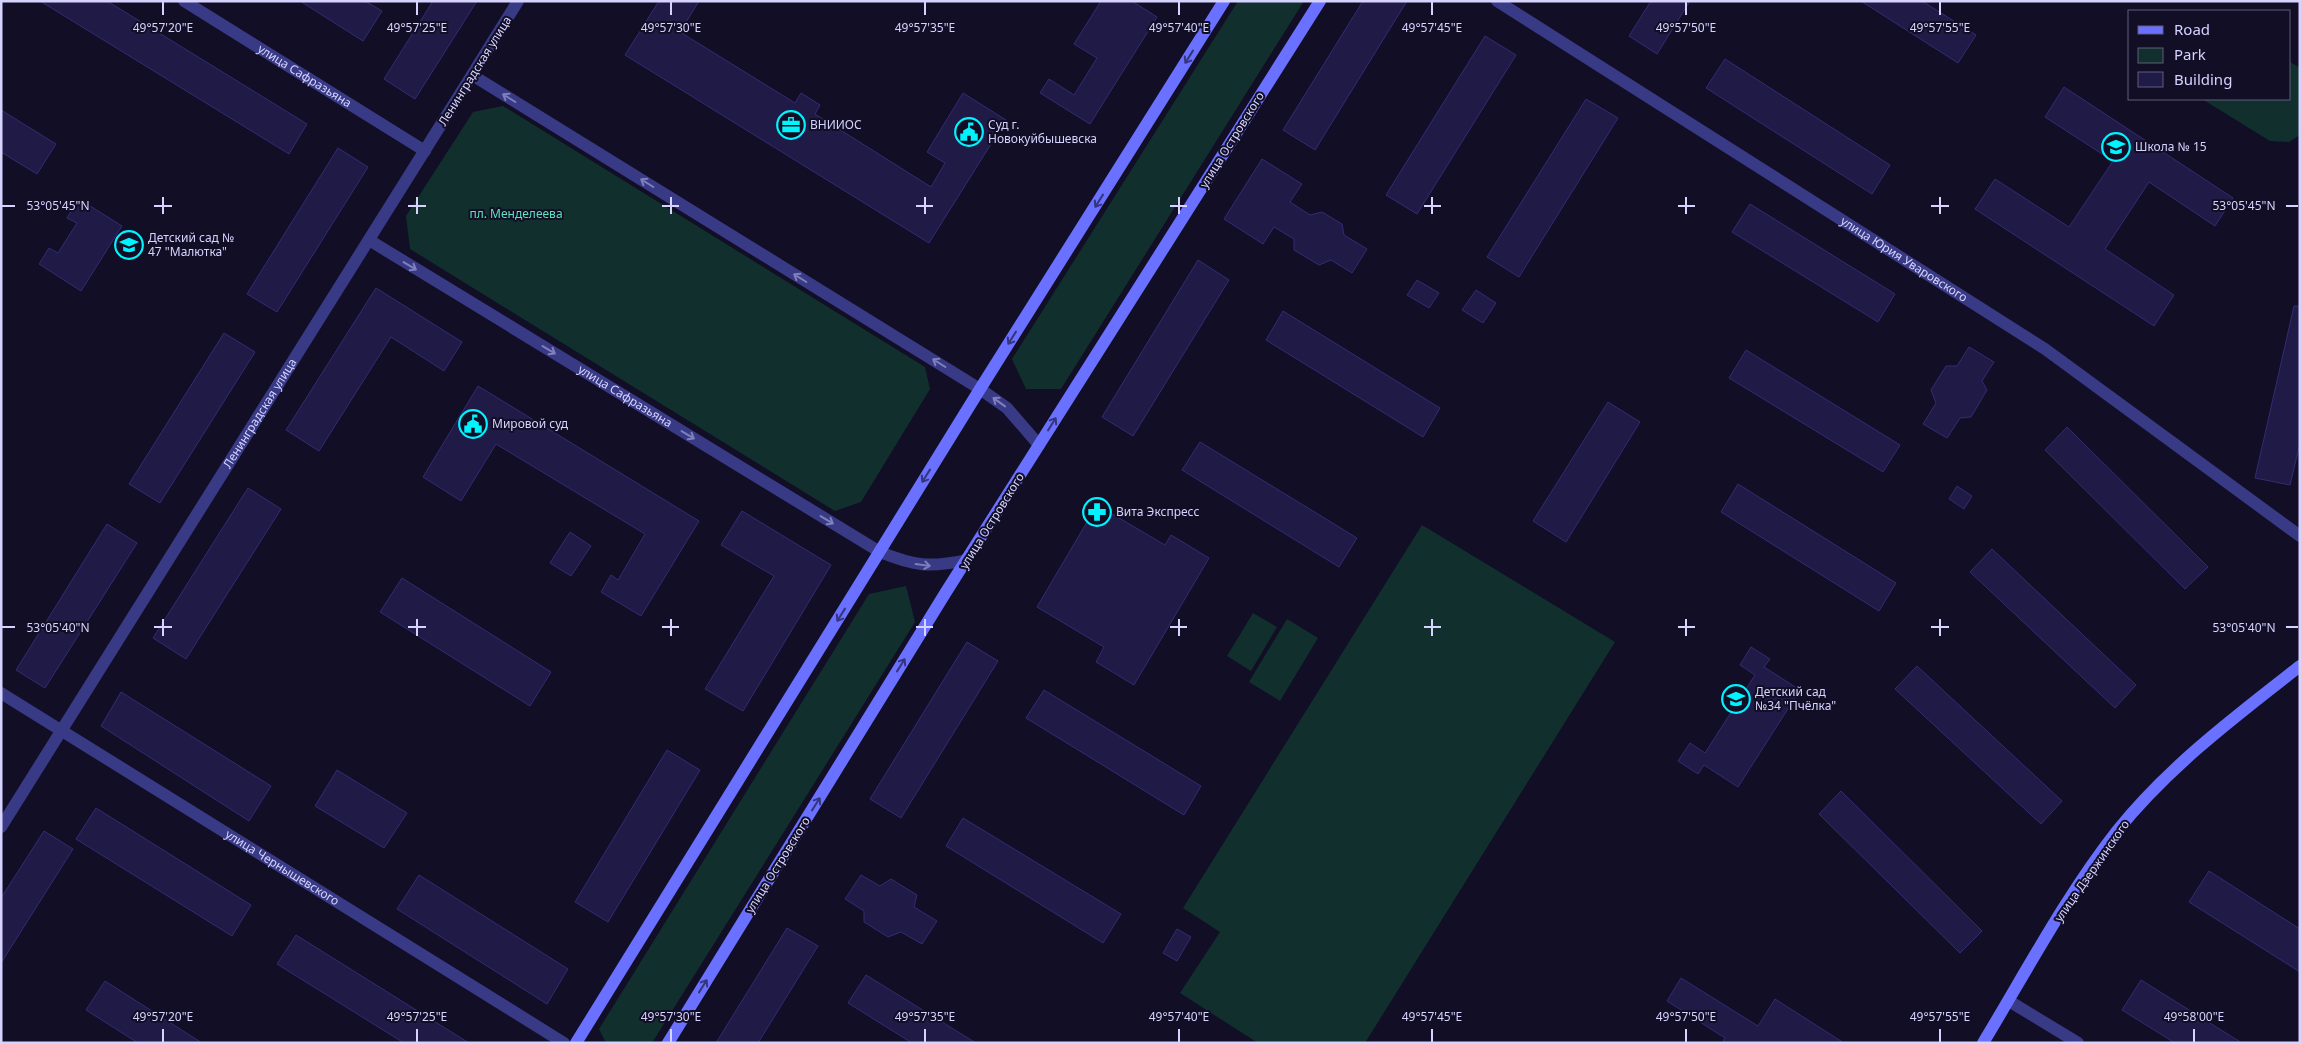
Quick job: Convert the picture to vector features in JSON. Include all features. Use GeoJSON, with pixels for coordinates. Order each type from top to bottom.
{"type":"FeatureCollection","features":[{"type":"Feature","properties":{"kind":"main road"},"geometry":{"type":"LineString","coordinates":[[576,1043],[980,389],[1224,1]]}},
{"type":"Feature","properties":{"kind":"main road","name":"улица Островского"},"geometry":{"type":"LineString","coordinates":[[668,1043],[967,560],[1320,1]]}},
{"type":"Feature","properties":{"kind":"main road","name":"улица Дзержинского"},"geometry":{"type":"LineString","coordinates":[[1983,1043],[2065,906],[2117,831],[2175,769],[2227,722],[2300,666]]}},
{"type":"Feature","properties":{"kind":"street","name":"улица Сафразьяна"},"geometry":{"type":"LineString","coordinates":[[184,1],[425,151]]}},
{"type":"Feature","properties":{"kind":"street","name":"Ленинградская улица"},"geometry":{"type":"LineString","coordinates":[[1,828],[518,1]]}},
{"type":"Feature","properties":{"kind":"street","name":"улица Юрия Уваровского"},"geometry":{"type":"LineString","coordinates":[[1497,1],[2045,349],[2300,536]]}},
{"type":"Feature","properties":{"kind":"street"},"geometry":{"type":"LineString","coordinates":[[472,75],[980,389],[1007,408],[1039,445]]}},
{"type":"Feature","properties":{"kind":"street","name":"улица Сафразьяна"},"geometry":{"type":"LineString","coordinates":[[369,240],[880,552],[907,563],[937,567],[967,560]]}},
{"type":"Feature","properties":{"kind":"street","name":"улица Чернышевского"},"geometry":{"type":"LineString","coordinates":[[1,693],[564,1043]]}},
{"type":"Feature","properties":{"kind":"street"},"geometry":{"type":"LineString","coordinates":[[2009,1000],[2078,1043]]}},
{"type":"Feature","properties":{"kind":"green space"},"geometry":{"type":"Polygon","coordinates":[[[1238,1],[1304,1],[1061,389],[1026,389],[1012,359],[1238,1]]]}},
{"type":"Feature","properties":{"kind":"green space"},"geometry":{"type":"Polygon","coordinates":[[[2291,63],[2300,68],[2300,135],[2289,142],[2270,141],[2204,100],[2291,100],[2291,63]]]}},
{"type":"Feature","properties":{"kind":"green space","name":"пл. Менделеева"},"geometry":{"type":"Polygon","coordinates":[[[503,106],[925,367],[930,389],[861,502],[835,511],[410,249],[406,216],[473,112],[503,106]]]}},
{"type":"Feature","properties":{"kind":"green space"},"geometry":{"type":"Polygon","coordinates":[[[1422,525],[1615,642],[1365,1043],[1258,1043],[1180,993],[1220,932],[1183,908],[1422,525]]]}},
{"type":"Feature","properties":{"kind":"green space"},"geometry":{"type":"Polygon","coordinates":[[[906,586],[915,622],[652,1043],[606,1043],[599,1029],[869,594],[906,586]]]}},
{"type":"Feature","properties":{"kind":"green space"},"geometry":{"type":"Polygon","coordinates":[[[1253,613],[1277,627],[1251,671],[1227,656],[1253,613]]]}},
{"type":"Feature","properties":{"kind":"green space"},"geometry":{"type":"Polygon","coordinates":[[[1287,619],[1318,638],[1280,701],[1249,682],[1287,619]]]}},
{"type":"Feature","properties":{"kind":"building"},"geometry":{"type":"Polygon","coordinates":[[[40,1],[107,1],[307,124],[289,154],[40,1]]]}},
{"type":"Feature","properties":{"kind":"building"},"geometry":{"type":"Polygon","coordinates":[[[300,1],[365,1],[382,11],[363,41],[300,1]]]}},
{"type":"Feature","properties":{"kind":"building"},"geometry":{"type":"Polygon","coordinates":[[[433,1],[477,1],[415,99],[384,79],[433,1]]]}},
{"type":"Feature","properties":{"kind":"building"},"geometry":{"type":"Polygon","coordinates":[[[659,1],[699,1],[680,32],[795,103],[801,93],[820,105],[815,114],[931,187],[945,163],[927,152],[963,93],[1006,120],[929,243],[625,55],[659,1]]]}},
{"type":"Feature","properties":{"kind":"building"},"geometry":{"type":"Polygon","coordinates":[[[1101,1],[1132,1],[1157,17],[1090,124],[1040,93],[1049,79],[1074,95],[1097,58],[1074,44],[1101,1]]]}},
{"type":"Feature","properties":{"kind":"building"},"geometry":{"type":"Polygon","coordinates":[[[1363,1],[1407,1],[1315,150],[1283,130],[1363,1]]]}},
{"type":"Feature","properties":{"kind":"building"},"geometry":{"type":"Polygon","coordinates":[[[1651,1],[1690,1],[1657,54],[1629,36],[1651,1]]]}},
{"type":"Feature","properties":{"kind":"building"},"geometry":{"type":"Polygon","coordinates":[[[1861,1],[1922,1],[1976,35],[1958,63],[1861,1]]]}},
{"type":"Feature","properties":{"kind":"building"},"geometry":{"type":"Polygon","coordinates":[[[1485,36],[1516,55],[1417,214],[1386,195],[1485,36]]]}},
{"type":"Feature","properties":{"kind":"building"},"geometry":{"type":"Polygon","coordinates":[[[1725,59],[1890,165],[1872,194],[1706,88],[1725,59]]]}},
{"type":"Feature","properties":{"kind":"building"},"geometry":{"type":"Polygon","coordinates":[[[2064,87],[2233,198],[2215,226],[2149,182],[2105,249],[2174,295],[2154,326],[1975,209],[1995,179],[2069,227],[2113,161],[2045,117],[2064,87]]]}},
{"type":"Feature","properties":{"kind":"building"},"geometry":{"type":"Polygon","coordinates":[[[1586,99],[1618,118],[1519,277],[1487,257],[1586,99]]]}},
{"type":"Feature","properties":{"kind":"building"},"geometry":{"type":"Polygon","coordinates":[[[1,110],[56,144],[37,174],[1,152],[1,110]]]}},
{"type":"Feature","properties":{"kind":"building"},"geometry":{"type":"Polygon","coordinates":[[[338,148],[368,167],[277,312],[247,294],[338,148]]]}},
{"type":"Feature","properties":{"kind":"building"},"geometry":{"type":"Polygon","coordinates":[[[1262,159],[1302,184],[1290,202],[1310,215],[1322,212],[1342,224],[1344,235],[1367,249],[1352,273],[1331,260],[1319,265],[1294,250],[1294,239],[1274,227],[1263,244],[1224,219],[1262,159]]]}},
{"type":"Feature","properties":{"kind":"building"},"geometry":{"type":"Polygon","coordinates":[[[79,199],[122,226],[81,291],[39,264],[49,248],[58,253],[77,223],[67,218],[79,199]]]}},
{"type":"Feature","properties":{"kind":"building"},"geometry":{"type":"Polygon","coordinates":[[[1750,204],[1895,294],[1878,322],[1732,232],[1750,204]]]}},
{"type":"Feature","properties":{"kind":"building"},"geometry":{"type":"Polygon","coordinates":[[[1198,260],[1229,280],[1133,436],[1102,417],[1198,260]]]}},
{"type":"Feature","properties":{"kind":"building"},"geometry":{"type":"Polygon","coordinates":[[[1417,280],[1439,293],[1429,308],[1407,295],[1417,280]]]}},
{"type":"Feature","properties":{"kind":"building"},"geometry":{"type":"Polygon","coordinates":[[[376,288],[462,342],[444,371],[391,337],[319,451],[286,430],[376,288]]]}},
{"type":"Feature","properties":{"kind":"building"},"geometry":{"type":"Polygon","coordinates":[[[1476,290],[1496,303],[1483,323],[1462,310],[1476,290]]]}},
{"type":"Feature","properties":{"kind":"building"},"geometry":{"type":"Polygon","coordinates":[[[2294,306],[2300,306],[2300,443],[2290,485],[2255,478],[2294,306]]]}},
{"type":"Feature","properties":{"kind":"building"},"geometry":{"type":"Polygon","coordinates":[[[1283,311],[1440,408],[1423,437],[1266,340],[1283,311]]]}},
{"type":"Feature","properties":{"kind":"building"},"geometry":{"type":"Polygon","coordinates":[[[224,333],[255,352],[160,503],[129,484],[224,333]]]}},
{"type":"Feature","properties":{"kind":"building"},"geometry":{"type":"Polygon","coordinates":[[[1969,347],[1994,362],[1982,381],[1987,390],[1971,417],[1960,418],[1947,438],[1923,424],[1936,403],[1931,390],[1946,366],[1957,366],[1969,347]]]}},
{"type":"Feature","properties":{"kind":"building"},"geometry":{"type":"Polygon","coordinates":[[[1746,350],[1900,445],[1883,472],[1729,378],[1746,350]]]}},
{"type":"Feature","properties":{"kind":"building"},"geometry":{"type":"Polygon","coordinates":[[[478,386],[699,521],[641,616],[601,592],[611,575],[618,580],[645,534],[496,444],[461,501],[423,477],[478,386]]]}},
{"type":"Feature","properties":{"kind":"building"},"geometry":{"type":"Polygon","coordinates":[[[1608,402],[1640,422],[1566,542],[1533,521],[1608,402]]]}},
{"type":"Feature","properties":{"kind":"building"},"geometry":{"type":"Polygon","coordinates":[[[2067,427],[2208,567],[2185,589],[2045,450],[2067,427]]]}},
{"type":"Feature","properties":{"kind":"building"},"geometry":{"type":"Polygon","coordinates":[[[1200,442],[1357,538],[1339,567],[1182,470],[1200,442]]]}},
{"type":"Feature","properties":{"kind":"building"},"geometry":{"type":"Polygon","coordinates":[[[1738,484],[1896,583],[1879,611],[1721,512],[1738,484]]]}},
{"type":"Feature","properties":{"kind":"building"},"geometry":{"type":"Polygon","coordinates":[[[1957,486],[1972,496],[1964,509],[1949,499],[1957,486]]]}},
{"type":"Feature","properties":{"kind":"building"},"geometry":{"type":"Polygon","coordinates":[[[248,488],[281,509],[186,659],[153,638],[248,488]]]}},
{"type":"Feature","properties":{"kind":"building"},"geometry":{"type":"Polygon","coordinates":[[[1097,505],[1165,545],[1171,535],[1209,558],[1134,685],[1096,662],[1104,647],[1037,607],[1097,505]]]}},
{"type":"Feature","properties":{"kind":"building"},"geometry":{"type":"Polygon","coordinates":[[[742,511],[831,565],[743,711],[705,689],[774,576],[721,545],[742,511]]]}},
{"type":"Feature","properties":{"kind":"building"},"geometry":{"type":"Polygon","coordinates":[[[107,524],[137,543],[45,688],[16,670],[107,524]]]}},
{"type":"Feature","properties":{"kind":"building"},"geometry":{"type":"Polygon","coordinates":[[[570,532],[591,546],[571,576],[550,563],[570,532]]]}},
{"type":"Feature","properties":{"kind":"building"},"geometry":{"type":"Polygon","coordinates":[[[1992,549],[2136,685],[2115,708],[1970,572],[1992,549]]]}},
{"type":"Feature","properties":{"kind":"building"},"geometry":{"type":"Polygon","coordinates":[[[402,578],[551,672],[530,706],[380,612],[402,578]]]}},
{"type":"Feature","properties":{"kind":"building"},"geometry":{"type":"Polygon","coordinates":[[[967,642],[998,661],[901,818],[870,799],[967,642]]]}},
{"type":"Feature","properties":{"kind":"building"},"geometry":{"type":"Polygon","coordinates":[[[1751,647],[1770,659],[1764,667],[1800,690],[1738,787],[1704,765],[1698,774],[1678,761],[1690,743],[1705,753],[1755,675],[1740,665],[1751,647]]]}},
{"type":"Feature","properties":{"kind":"building"},"geometry":{"type":"Polygon","coordinates":[[[1917,666],[2062,801],[2041,824],[1895,689],[1917,666]]]}},
{"type":"Feature","properties":{"kind":"building"},"geometry":{"type":"Polygon","coordinates":[[[1044,690],[1201,786],[1184,815],[1026,718],[1044,690]]]}},
{"type":"Feature","properties":{"kind":"building"},"geometry":{"type":"Polygon","coordinates":[[[121,692],[271,786],[249,821],[101,726],[121,692]]]}},
{"type":"Feature","properties":{"kind":"building"},"geometry":{"type":"Polygon","coordinates":[[[667,750],[700,770],[608,922],[575,902],[667,750]]]}},
{"type":"Feature","properties":{"kind":"building"},"geometry":{"type":"Polygon","coordinates":[[[337,770],[407,813],[384,848],[315,806],[337,770]]]}},
{"type":"Feature","properties":{"kind":"building"},"geometry":{"type":"Polygon","coordinates":[[[1841,791],[1982,931],[1960,953],[1819,814],[1841,791]]]}},
{"type":"Feature","properties":{"kind":"building"},"geometry":{"type":"Polygon","coordinates":[[[96,808],[251,905],[232,936],[76,839],[96,808]]]}},
{"type":"Feature","properties":{"kind":"building"},"geometry":{"type":"Polygon","coordinates":[[[963,818],[1121,914],[1103,943],[946,846],[963,818]]]}},
{"type":"Feature","properties":{"kind":"building"},"geometry":{"type":"Polygon","coordinates":[[[44,831],[73,849],[1,963],[1,898],[44,831]]]}},
{"type":"Feature","properties":{"kind":"building"},"geometry":{"type":"Polygon","coordinates":[[[2209,871],[2300,929],[2300,972],[2189,902],[2209,871]]]}},
{"type":"Feature","properties":{"kind":"building"},"geometry":{"type":"Polygon","coordinates":[[[419,875],[568,969],[547,1004],[397,909],[419,875]]]}},
{"type":"Feature","properties":{"kind":"building"},"geometry":{"type":"Polygon","coordinates":[[[861,875],[880,886],[891,879],[917,895],[914,907],[937,921],[922,944],[901,932],[888,937],[864,922],[864,911],[845,899],[861,875]]]}},
{"type":"Feature","properties":{"kind":"building"},"geometry":{"type":"Polygon","coordinates":[[[787,928],[818,946],[758,1043],[716,1043],[787,928]]]}},
{"type":"Feature","properties":{"kind":"building"},"geometry":{"type":"Polygon","coordinates":[[[1177,929],[1191,937],[1177,961],[1163,953],[1177,929]]]}},
{"type":"Feature","properties":{"kind":"building"},"geometry":{"type":"Polygon","coordinates":[[[296,935],[469,1043],[404,1043],[277,964],[296,935]]]}},
{"type":"Feature","properties":{"kind":"building"},"geometry":{"type":"Polygon","coordinates":[[[866,975],[976,1043],[912,1043],[848,1003],[866,975]]]}},
{"type":"Feature","properties":{"kind":"building"},"geometry":{"type":"Polygon","coordinates":[[[1681,978],[1758,1026],[1775,999],[1844,1043],[1722,1043],[1725,1038],[1667,1001],[1681,978]]]}},
{"type":"Feature","properties":{"kind":"building"},"geometry":{"type":"Polygon","coordinates":[[[2141,980],[2242,1043],[2175,1043],[2122,1010],[2141,980]]]}},
{"type":"Feature","properties":{"kind":"building"},"geometry":{"type":"Polygon","coordinates":[[[105,981],[202,1043],[138,1043],[86,1010],[105,981]]]}},
{"type":"Feature","properties":{"kind":"place","name":"ВНИИОС"},"geometry":{"type":"Point","coordinates":[791,125]}},
{"type":"Feature","properties":{"kind":"place","name":"Суд г. Новокуйбышевска"},"geometry":{"type":"Point","coordinates":[969,132]}},
{"type":"Feature","properties":{"kind":"place","name":"Школа № 15"},"geometry":{"type":"Point","coordinates":[2116,147]}},
{"type":"Feature","properties":{"kind":"place","name":"Детский сад № 47 \"Малютка\""},"geometry":{"type":"Point","coordinates":[129,245]}},
{"type":"Feature","properties":{"kind":"place","name":"Мировой суд"},"geometry":{"type":"Point","coordinates":[473,424]}},
{"type":"Feature","properties":{"kind":"place","name":"Вита Экспресс"},"geometry":{"type":"Point","coordinates":[1097,512]}},
{"type":"Feature","properties":{"kind":"place","name":"Детский сад №34 \"Пчёлка\""},"geometry":{"type":"Point","coordinates":[1736,699]}}]}
